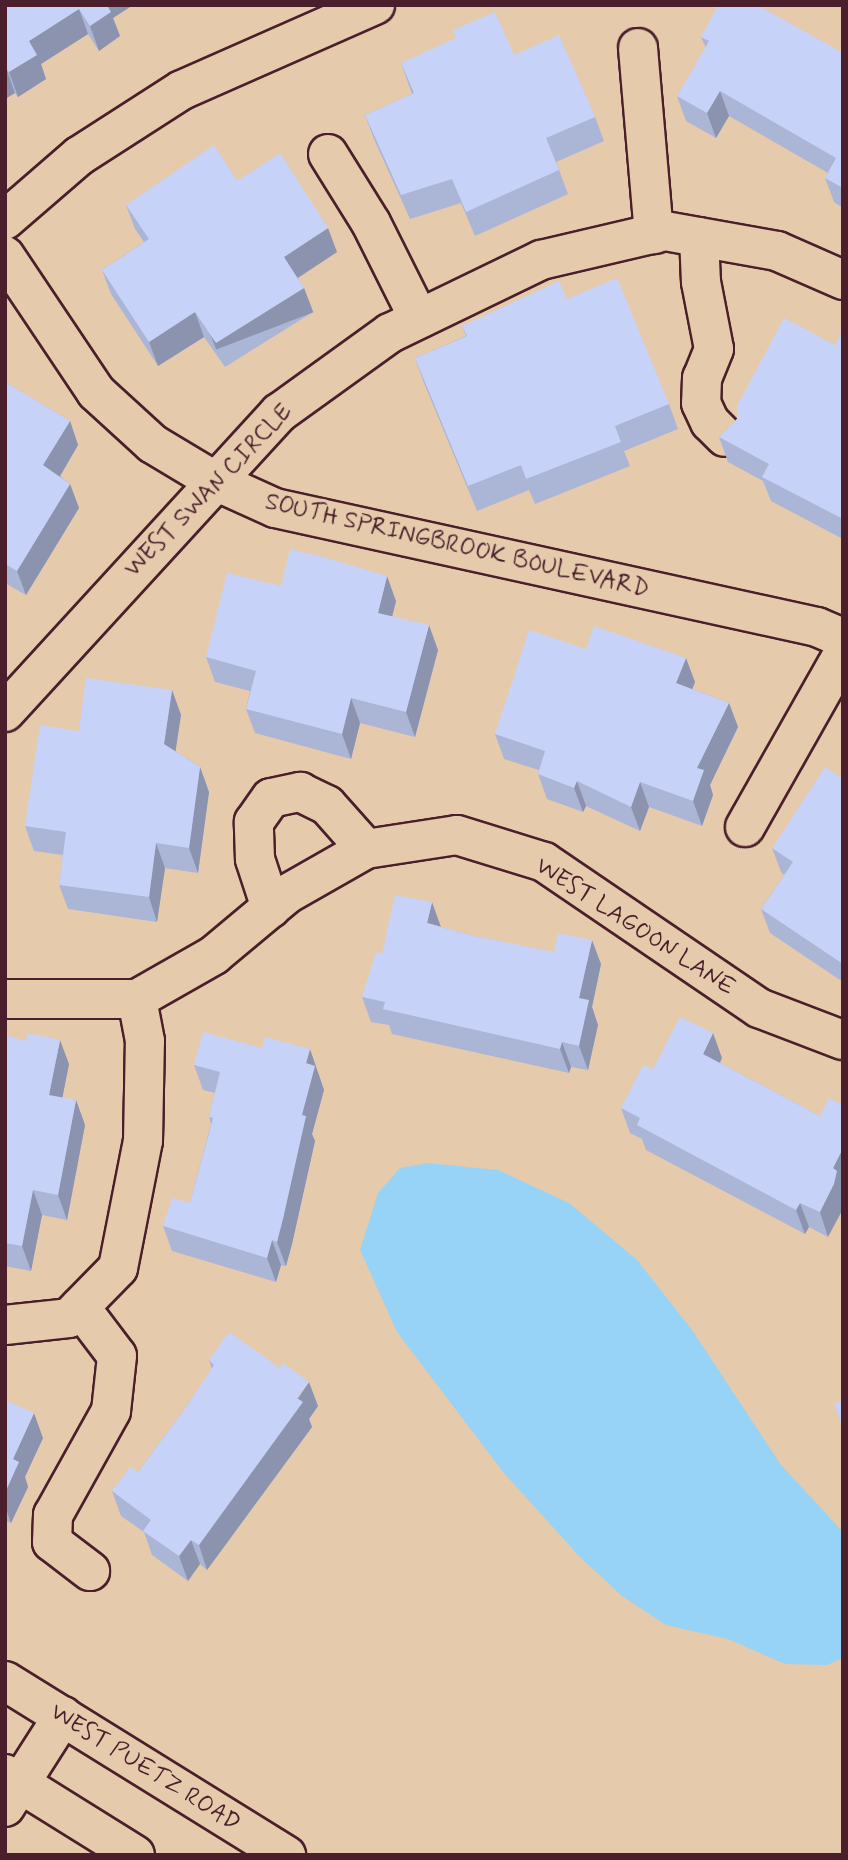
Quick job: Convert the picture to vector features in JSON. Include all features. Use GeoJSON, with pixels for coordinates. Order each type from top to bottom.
{"type":"FeatureCollection","features":[{"type":"Feature","properties":{"kind":"street"},"geometry":{"type":"LineString","coordinates":[[5,220],[79,156],[182,90],[375,5]]}},
{"type":"Feature","properties":{"kind":"street"},"geometry":{"type":"LineString","coordinates":[[638,48],[654,234]]}},
{"type":"Feature","properties":{"kind":"street"},"geometry":{"type":"LineString","coordinates":[[328,154],[371,223],[419,319]]}},
{"type":"Feature","properties":{"kind":"street","name":"WEST SWAN CIRCLE"},"geometry":{"type":"LineString","coordinates":[[5,712],[213,480],[279,413],[390,333],[541,260],[654,234],[699,237],[777,251],[843,280]]}},
{"type":"Feature","properties":{"kind":"street"},"geometry":{"type":"LineString","coordinates":[[699,237],[701,282],[714,349],[702,378],[701,402],[710,422],[725,437]]}},
{"type":"Feature","properties":{"kind":"street","name":"SOUTH SPRINGBROOK BOULEVARD"},"geometry":{"type":"LineString","coordinates":[[5,256],[96,392],[153,444],[213,480],[275,508],[817,627],[843,638]]}},
{"type":"Feature","properties":{"kind":"street"},"geometry":{"type":"LineString","coordinates":[[745,827],[843,654]]}},
{"type":"Feature","properties":{"kind":"street"},"geometry":{"type":"LineString","coordinates":[[271,908],[255,859],[254,822],[271,798],[300,792],[327,806],[366,849]]}},
{"type":"Feature","properties":{"kind":"street","name":"WEST LAGOON LANE"},"geometry":{"type":"LineString","coordinates":[[5,999],[137,999],[214,955],[271,908],[366,849],[457,835],[544,862],[759,1008],[843,1040]]}},
{"type":"Feature","properties":{"kind":"street"},"geometry":{"type":"LineString","coordinates":[[5,1325],[69,1318],[118,1268],[143,1141],[145,1041],[137,999]]}},
{"type":"Feature","properties":{"kind":"street"},"geometry":{"type":"LineString","coordinates":[[80,1307],[117,1356],[111,1412],[53,1515],[52,1542],[90,1571]]}},
{"type":"Feature","properties":{"kind":"street","name":"WEST PUETZ ROAD"},"geometry":{"type":"LineString","coordinates":[[5,1681],[286,1855]]}},
{"type":"Feature","properties":{"kind":"street"},"geometry":{"type":"LineString","coordinates":[[63,1716],[10,1788],[135,1855]]}},
{"type":"Feature","properties":{"kind":"water"},"geometry":{"type":"Polygon","coordinates":[[[428,1163],[498,1170],[569,1203],[637,1260],[692,1330],[781,1465],[843,1532],[843,1658],[827,1665],[785,1664],[728,1639],[666,1625],[622,1596],[579,1556],[503,1472],[397,1332],[360,1250],[378,1193],[400,1168],[428,1163]]]}},
{"type":"Feature","properties":{"kind":"building"},"geometry":{"type":"Polygon","coordinates":[[[5,5],[107,5],[111,12],[90,26],[79,9],[29,41],[37,55],[9,72],[5,69],[5,5]]]}},
{"type":"Feature","properties":{"kind":"building"},"geometry":{"type":"Polygon","coordinates":[[[718,5],[757,5],[843,53],[843,188],[825,178],[836,158],[720,91],[707,113],[677,96],[709,41],[701,37],[718,5]]]}},
{"type":"Feature","properties":{"kind":"building"},"geometry":{"type":"Polygon","coordinates":[[[495,12],[514,55],[559,35],[595,117],[546,138],[559,170],[466,212],[452,179],[401,195],[365,115],[414,93],[401,63],[456,38],[453,30],[495,12]]]}},
{"type":"Feature","properties":{"kind":"building"},"geometry":{"type":"Polygon","coordinates":[[[214,145],[237,181],[280,153],[328,228],[284,257],[304,288],[216,343],[195,312],[149,342],[102,270],[149,239],[126,205],[214,145]]]}},
{"type":"Feature","properties":{"kind":"building"},"geometry":{"type":"Polygon","coordinates":[[[617,278],[669,404],[615,426],[621,442],[526,479],[521,465],[468,486],[415,358],[467,336],[462,326],[559,281],[567,299],[617,278]]]}},
{"type":"Feature","properties":{"kind":"building"},"geometry":{"type":"Polygon","coordinates":[[[784,318],[835,345],[841,333],[843,334],[843,519],[762,477],[769,464],[719,437],[737,419],[737,406],[784,318]]]}},
{"type":"Feature","properties":{"kind":"building"},"geometry":{"type":"Polygon","coordinates":[[[5,382],[70,421],[43,465],[70,484],[17,571],[5,564],[5,382]]]}},
{"type":"Feature","properties":{"kind":"building"},"geometry":{"type":"Polygon","coordinates":[[[290,549],[387,576],[378,613],[429,625],[406,712],[351,698],[342,734],[246,709],[256,671],[206,657],[227,573],[281,586],[290,549]]]}},
{"type":"Feature","properties":{"kind":"building"},"geometry":{"type":"Polygon","coordinates":[[[594,626],[686,658],[676,683],[729,703],[697,768],[704,770],[693,801],[640,782],[631,807],[577,781],[574,788],[538,774],[545,751],[495,734],[529,630],[586,649],[594,626]]]}},
{"type":"Feature","properties":{"kind":"building"},"geometry":{"type":"Polygon","coordinates":[[[86,678],[172,690],[164,744],[200,767],[189,848],[156,843],[149,897],[59,885],[66,832],[25,826],[40,725],[79,731],[86,678]]]}},
{"type":"Feature","properties":{"kind":"building"},"geometry":{"type":"Polygon","coordinates":[[[825,767],[843,779],[843,964],[761,909],[793,862],[772,848],[825,767]]]}},
{"type":"Feature","properties":{"kind":"building"},"geometry":{"type":"Polygon","coordinates":[[[395,895],[432,902],[427,923],[474,936],[554,952],[558,933],[592,940],[579,998],[589,1000],[579,1046],[562,1042],[560,1049],[383,1009],[385,1002],[362,997],[376,952],[382,954],[395,895]]]}},
{"type":"Feature","properties":{"kind":"building"},"geometry":{"type":"Polygon","coordinates":[[[680,1017],[713,1033],[703,1054],[820,1116],[829,1098],[843,1105],[843,1148],[833,1168],[837,1171],[834,1184],[820,1212],[800,1203],[796,1210],[637,1125],[640,1118],[621,1108],[643,1065],[653,1069],[680,1017]]]}},
{"type":"Feature","properties":{"kind":"building"},"geometry":{"type":"Polygon","coordinates":[[[203,1032],[262,1048],[265,1037],[310,1049],[306,1063],[315,1066],[302,1115],[306,1116],[283,1219],[277,1242],[272,1240],[267,1258],[163,1226],[172,1198],[190,1203],[213,1118],[209,1117],[220,1072],[194,1065],[203,1032]]]}},
{"type":"Feature","properties":{"kind":"building"},"geometry":{"type":"Polygon","coordinates":[[[27,1033],[60,1040],[49,1095],[76,1100],[58,1195],[33,1190],[22,1246],[5,1243],[5,1035],[26,1041],[27,1033]]]}},
{"type":"Feature","properties":{"kind":"building"},"geometry":{"type":"Polygon","coordinates":[[[229,1332],[280,1368],[283,1363],[309,1382],[297,1398],[303,1402],[199,1545],[191,1540],[179,1556],[143,1531],[151,1520],[112,1491],[130,1467],[138,1472],[186,1407],[214,1365],[209,1360],[229,1332]]]}},
{"type":"Feature","properties":{"kind":"building"},"geometry":{"type":"Polygon","coordinates":[[[5,1400],[34,1413],[13,1459],[19,1462],[5,1493],[5,1400]]]}},
{"type":"Feature","properties":{"kind":"building"},"geometry":{"type":"Polygon","coordinates":[[[843,1401],[843,1428],[834,1404],[843,1401]]]}}]}
